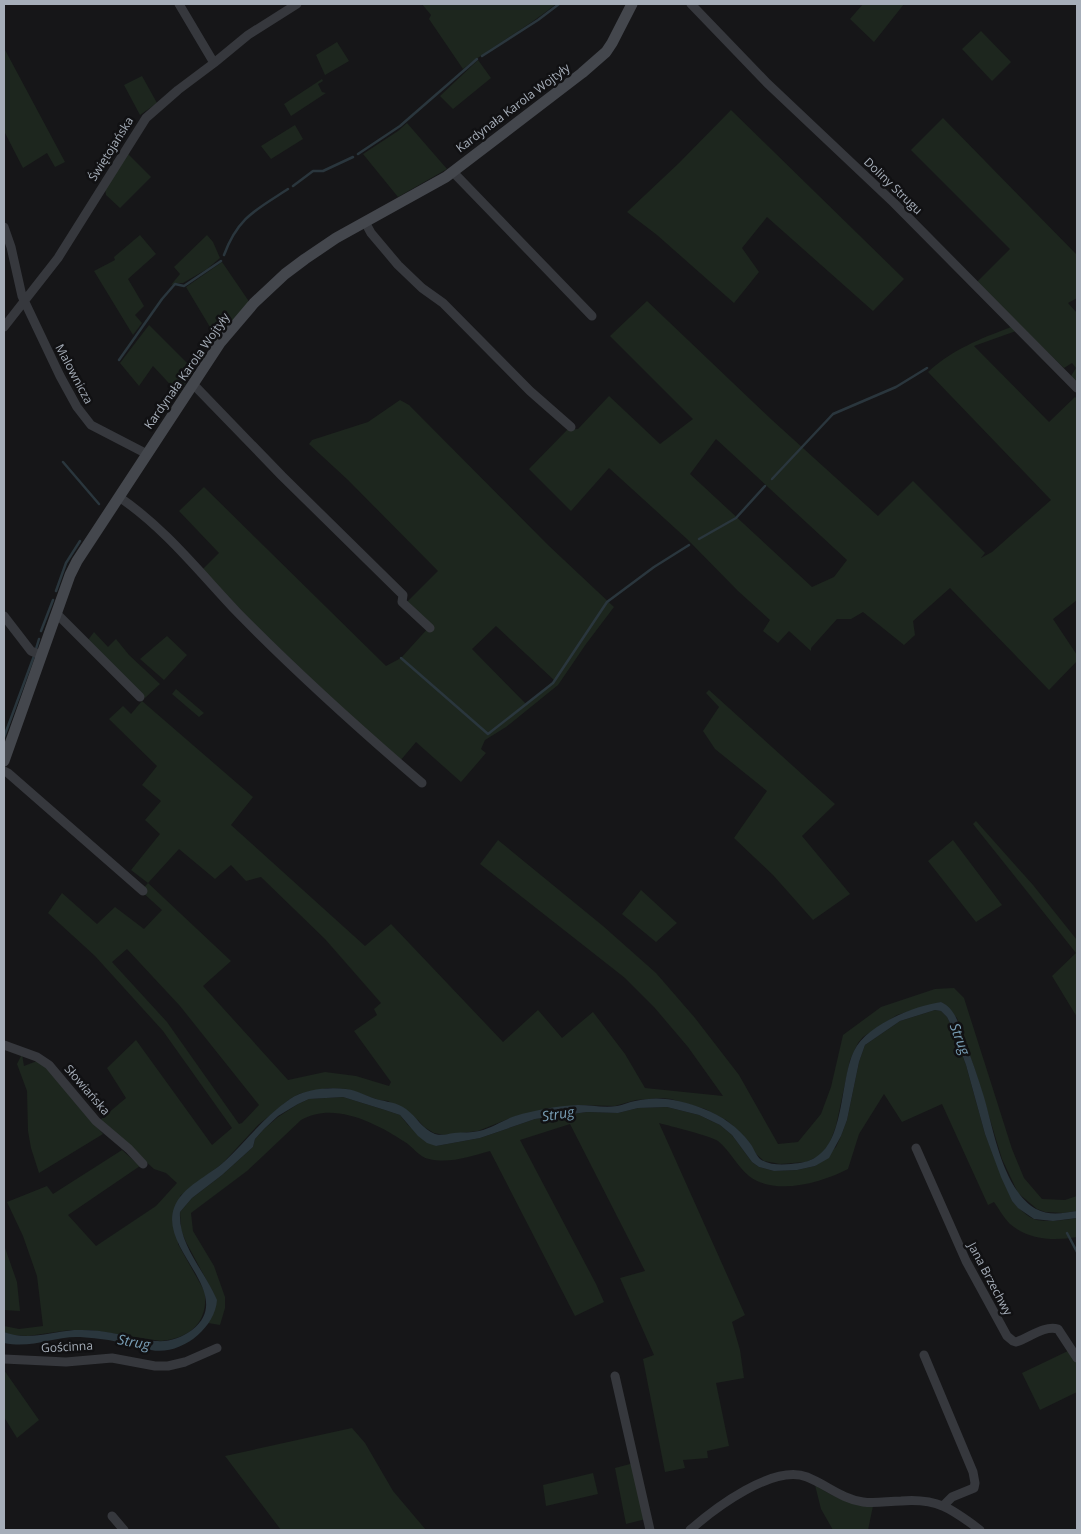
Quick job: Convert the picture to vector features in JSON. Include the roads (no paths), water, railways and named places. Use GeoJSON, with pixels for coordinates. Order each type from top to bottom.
{"type":"FeatureCollection","features":[{"type":"Feature","properties":{"kind":"street"},"geometry":{"type":"LineString","coordinates":[[179,4],[214,63]]}},
{"type":"Feature","properties":{"kind":"street","name":"Świętojańska"},"geometry":{"type":"LineString","coordinates":[[25,302],[58,258],[141,123],[178,90],[248,35],[297,4]]}},
{"type":"Feature","properties":{"kind":"street","name":"Kardynała Karola Wojtyły"},"geometry":{"type":"LineString","coordinates":[[4,761],[56,613],[77,561],[231,329],[275,283],[322,247],[452,172],[600,58],[612,43],[632,4]]}},
{"type":"Feature","properties":{"kind":"street","name":"Doliny Strugu"},"geometry":{"type":"LineString","coordinates":[[691,4],[767,83],[894,203],[1077,388]]}},
{"type":"Feature","properties":{"kind":"street"},"geometry":{"type":"LineString","coordinates":[[452,172],[592,316]]}},
{"type":"Feature","properties":{"kind":"street"},"geometry":{"type":"LineString","coordinates":[[365,222],[398,266],[422,288],[443,303],[530,391],[571,426]]}},
{"type":"Feature","properties":{"kind":"street","name":"Malownicza"},"geometry":{"type":"LineString","coordinates":[[4,228],[11,247],[19,286],[25,302],[77,407],[86,420],[96,428],[147,454]]}},
{"type":"Feature","properties":{"kind":"street"},"geometry":{"type":"LineString","coordinates":[[4,327],[25,302]]}},
{"type":"Feature","properties":{"kind":"street"},"geometry":{"type":"LineString","coordinates":[[193,384],[282,476],[402,594],[402,602],[430,628]]}},
{"type":"Feature","properties":{"kind":"street"},"geometry":{"type":"LineString","coordinates":[[119,497],[136,508],[172,543],[298,674],[348,720],[422,783]]}},
{"type":"Feature","properties":{"kind":"street"},"geometry":{"type":"LineString","coordinates":[[56,613],[140,697]]}},
{"type":"Feature","properties":{"kind":"street"},"geometry":{"type":"LineString","coordinates":[[4,616],[31,651],[41,655]]}},
{"type":"Feature","properties":{"kind":"street"},"geometry":{"type":"LineString","coordinates":[[4,770],[143,891]]}},
{"type":"Feature","properties":{"kind":"street","name":"Słowiańska"},"geometry":{"type":"LineString","coordinates":[[4,1045],[36,1056],[49,1065],[96,1120],[143,1164]]}},
{"type":"Feature","properties":{"kind":"street","name":"Jana Brzechwy"},"geometry":{"type":"LineString","coordinates":[[916,1148],[966,1261],[1007,1336],[1013,1342],[1016,1342],[1045,1329],[1058,1329],[1077,1358]]}},
{"type":"Feature","properties":{"kind":"street","name":"Gościnna"},"geometry":{"type":"LineString","coordinates":[[4,1359],[66,1362],[112,1358],[155,1366],[168,1366],[185,1362],[217,1348]]}},
{"type":"Feature","properties":{"kind":"street"},"geometry":{"type":"LineString","coordinates":[[924,1355],[973,1472],[975,1483],[974,1488],[952,1497],[943,1506]]}},
{"type":"Feature","properties":{"kind":"street"},"geometry":{"type":"LineString","coordinates":[[615,1376],[650,1530]]}},
{"type":"Feature","properties":{"kind":"street"},"geometry":{"type":"LineString","coordinates":[[690,1530],[716,1510],[745,1492],[764,1481],[786,1474],[807,1477],[848,1499],[860,1502],[929,1501],[960,1514],[980,1530]]}},
{"type":"Feature","properties":{"kind":"street"},"geometry":{"type":"LineString","coordinates":[[112,1516],[124,1530]]}},
{"type":"Feature","properties":{"kind":"water","name":"Strug"},"geometry":{"type":"Polygon","coordinates":[[[941,1002],[954,1013],[958,1023],[982,1090],[1001,1159],[1015,1188],[1036,1209],[1051,1213],[1077,1211],[1077,1218],[1053,1221],[1034,1219],[1018,1208],[1012,1201],[985,1134],[966,1065],[951,1025],[941,1011],[935,1010],[900,1021],[865,1045],[859,1062],[847,1120],[841,1136],[829,1158],[815,1166],[797,1170],[774,1171],[759,1167],[752,1162],[732,1135],[720,1125],[699,1115],[667,1107],[638,1108],[618,1113],[587,1112],[535,1119],[480,1138],[436,1146],[427,1143],[418,1136],[400,1115],[343,1097],[309,1099],[278,1116],[255,1139],[253,1147],[222,1175],[192,1198],[180,1212],[183,1236],[217,1300],[215,1311],[210,1321],[194,1338],[173,1349],[162,1351],[147,1350],[108,1340],[80,1337],[24,1344],[4,1343],[4,1332],[12,1335],[30,1336],[74,1330],[90,1330],[144,1340],[166,1341],[175,1339],[192,1330],[204,1316],[206,1302],[202,1287],[177,1240],[172,1224],[174,1208],[189,1187],[225,1161],[272,1113],[290,1099],[303,1093],[339,1088],[354,1091],[403,1107],[427,1129],[440,1135],[479,1131],[515,1116],[554,1107],[578,1105],[612,1107],[644,1099],[670,1099],[696,1106],[723,1119],[740,1132],[750,1143],[758,1157],[764,1161],[779,1164],[798,1163],[816,1157],[825,1149],[832,1137],[841,1108],[850,1063],[854,1051],[860,1042],[869,1033],[892,1018],[905,1012],[941,1002]]]}},
{"type":"Feature","properties":{"kind":"waterway"},"geometry":{"type":"LineString","coordinates":[[482,56],[538,20],[559,4]]}},
{"type":"Feature","properties":{"kind":"waterway"},"geometry":{"type":"LineString","coordinates":[[358,154],[400,126],[477,59]]}},
{"type":"Feature","properties":{"kind":"waterway"},"geometry":{"type":"LineString","coordinates":[[293,186],[313,171],[323,171],[353,157]]}},
{"type":"Feature","properties":{"kind":"waterway"},"geometry":{"type":"LineString","coordinates":[[224,255],[229,242],[242,223],[257,209],[288,189]]}},
{"type":"Feature","properties":{"kind":"waterway"},"geometry":{"type":"LineString","coordinates":[[119,360],[162,299],[175,284],[184,286],[221,261]]}},
{"type":"Feature","properties":{"kind":"waterway"},"geometry":{"type":"LineString","coordinates":[[772,479],[833,414],[896,387],[927,368]]}},
{"type":"Feature","properties":{"kind":"waterway"},"geometry":{"type":"LineString","coordinates":[[63,462],[99,504]]}},
{"type":"Feature","properties":{"kind":"waterway"},"geometry":{"type":"LineString","coordinates":[[699,539],[736,518],[765,486]]}},
{"type":"Feature","properties":{"kind":"waterway"},"geometry":{"type":"LineString","coordinates":[[56,591],[66,563],[80,541]]}},
{"type":"Feature","properties":{"kind":"waterway"},"geometry":{"type":"LineString","coordinates":[[401,658],[488,734],[553,683],[607,602],[654,567],[689,545]]}},
{"type":"Feature","properties":{"kind":"waterway"},"geometry":{"type":"LineString","coordinates":[[41,631],[53,600]]}},
{"type":"Feature","properties":{"kind":"waterway"},"geometry":{"type":"LineString","coordinates":[[36,649],[39,639]]}},
{"type":"Feature","properties":{"kind":"waterway"},"geometry":{"type":"LineString","coordinates":[[4,737],[34,656]]}},
{"type":"Feature","properties":{"kind":"waterway"},"geometry":{"type":"LineString","coordinates":[[1067,1233],[1077,1252]]}}]}
